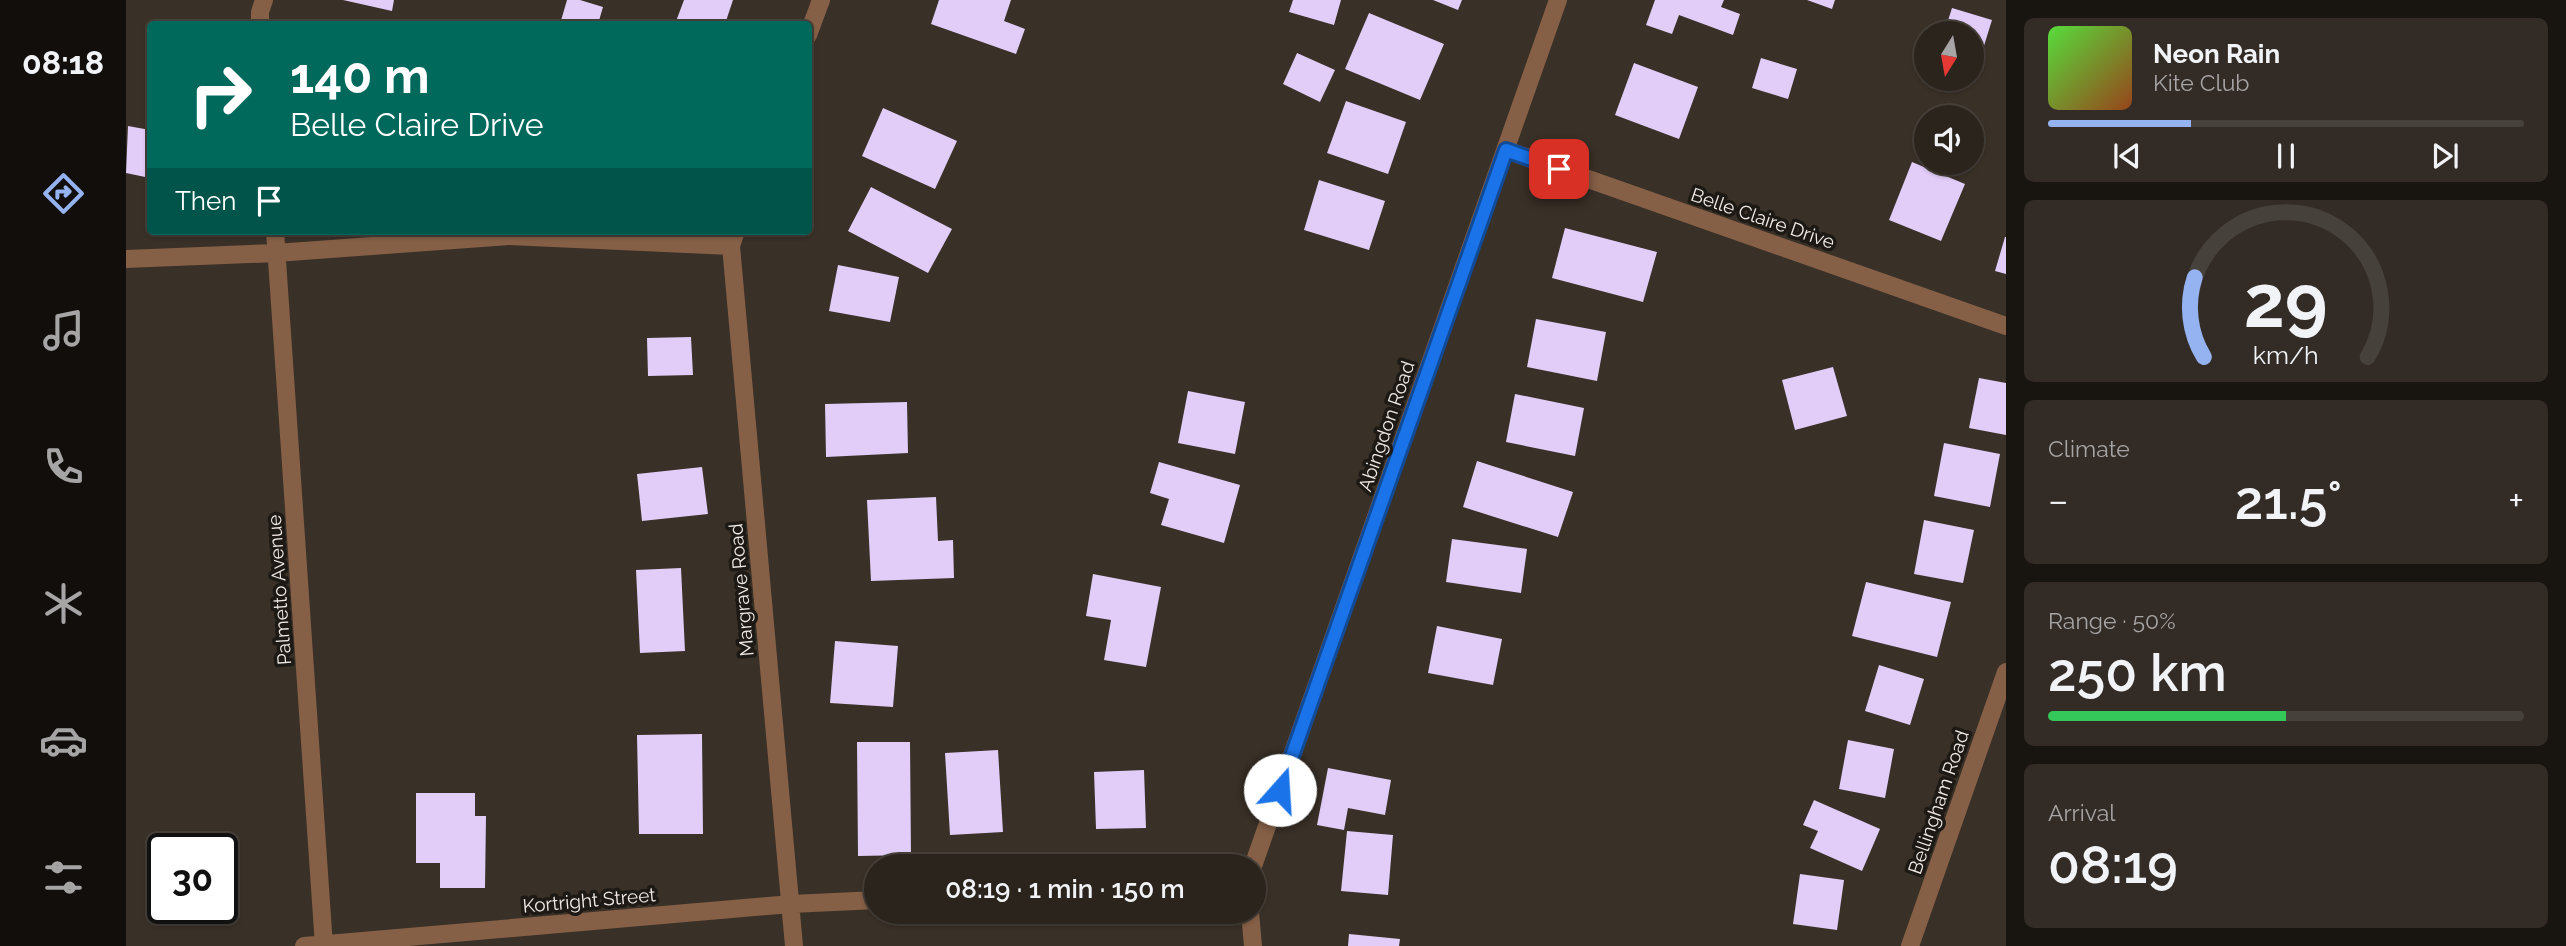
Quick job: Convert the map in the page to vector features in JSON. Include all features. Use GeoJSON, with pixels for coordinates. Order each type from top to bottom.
{"type":"FeatureCollection","features":[{"type":"Feature","properties":{"kind":"street"},"geometry":{"type":"LineString","coordinates":[[260,21],[264,0]]}},
{"type":"Feature","properties":{"kind":"street"},"geometry":{"type":"LineString","coordinates":[[812,24],[821,0]]}},
{"type":"Feature","properties":{"kind":"street","name":"Abingdon Road"},"geometry":{"type":"LineString","coordinates":[[1258,854],[1558,0]]}},
{"type":"Feature","properties":{"kind":"street","name":"Belle Claire Drive"},"geometry":{"type":"LineString","coordinates":[[1506,150],[2006,326]]}},
{"type":"Feature","properties":{"kind":"street","name":"Palmetto Avenue"},"geometry":{"type":"LineString","coordinates":[[275,235],[324,945]]}},
{"type":"Feature","properties":{"kind":"street"},"geometry":{"type":"LineString","coordinates":[[126,259],[276,253],[509,236],[733,238]]}},
{"type":"Feature","properties":{"kind":"street","name":"Margrave Road"},"geometry":{"type":"LineString","coordinates":[[733,238],[794,946]]}},
{"type":"Feature","properties":{"kind":"street","name":"Bellingham Road"},"geometry":{"type":"LineString","coordinates":[[1910,946],[2006,672]]}},
{"type":"Feature","properties":{"kind":"street","name":"Kortright Street"},"geometry":{"type":"LineString","coordinates":[[304,946],[791,904],[864,901]]}},
{"type":"Feature","properties":{"kind":"street"},"geometry":{"type":"LineString","coordinates":[[1251,924],[1253,946]]}},
{"type":"Feature","properties":{"kind":"building"},"geometry":{"type":"Polygon","coordinates":[[[343,0],[394,0],[392,11],[343,0]]]}},
{"type":"Feature","properties":{"kind":"building"},"geometry":{"type":"Polygon","coordinates":[[[567,0],[580,0],[603,7],[599,21],[561,21],[567,0]]]}},
{"type":"Feature","properties":{"kind":"building"},"geometry":{"type":"Polygon","coordinates":[[[684,0],[733,0],[726,21],[676,21],[684,0]]]}},
{"type":"Feature","properties":{"kind":"building"},"geometry":{"type":"Polygon","coordinates":[[[939,0],[1011,0],[1004,21],[1025,29],[1016,54],[931,24],[939,0]]]}},
{"type":"Feature","properties":{"kind":"building"},"geometry":{"type":"Polygon","coordinates":[[[1293,0],[1341,0],[1334,25],[1289,12],[1293,0]]]}},
{"type":"Feature","properties":{"kind":"building"},"geometry":{"type":"Polygon","coordinates":[[[1433,0],[1462,0],[1458,10],[1433,0]]]}},
{"type":"Feature","properties":{"kind":"building"},"geometry":{"type":"Polygon","coordinates":[[[1655,0],[1724,0],[1721,7],[1740,14],[1733,35],[1679,15],[1672,34],[1646,25],[1655,0]]]}},
{"type":"Feature","properties":{"kind":"building"},"geometry":{"type":"Polygon","coordinates":[[[1807,0],[1835,0],[1832,9],[1807,0]]]}},
{"type":"Feature","properties":{"kind":"building"},"geometry":{"type":"Polygon","coordinates":[[[1952,8],[1992,20],[1984,46],[1984,21],[1948,21],[1952,8]]]}},
{"type":"Feature","properties":{"kind":"building"},"geometry":{"type":"Polygon","coordinates":[[[1369,13],[1444,44],[1420,100],[1345,69],[1369,13]]]}},
{"type":"Feature","properties":{"kind":"building"},"geometry":{"type":"Polygon","coordinates":[[[1297,53],[1335,70],[1320,102],[1283,84],[1297,53]]]}},
{"type":"Feature","properties":{"kind":"building"},"geometry":{"type":"Polygon","coordinates":[[[1761,58],[1797,69],[1788,99],[1752,88],[1761,58]]]}},
{"type":"Feature","properties":{"kind":"building"},"geometry":{"type":"Polygon","coordinates":[[[1634,63],[1698,87],[1679,139],[1615,115],[1634,63]]]}},
{"type":"Feature","properties":{"kind":"building"},"geometry":{"type":"Polygon","coordinates":[[[1346,101],[1406,122],[1388,174],[1327,153],[1346,101]]]}},
{"type":"Feature","properties":{"kind":"building"},"geometry":{"type":"Polygon","coordinates":[[[883,108],[957,141],[935,189],[862,156],[883,108]]]}},
{"type":"Feature","properties":{"kind":"building"},"geometry":{"type":"Polygon","coordinates":[[[128,126],[147,129],[147,177],[126,173],[128,126]]]}},
{"type":"Feature","properties":{"kind":"building"},"geometry":{"type":"Polygon","coordinates":[[[1912,162],[1914,175],[1943,175],[1965,184],[1941,241],[1889,220],[1912,162]]]}},
{"type":"Feature","properties":{"kind":"building"},"geometry":{"type":"Polygon","coordinates":[[[1319,180],[1385,201],[1369,250],[1304,230],[1319,180]]]}},
{"type":"Feature","properties":{"kind":"building"},"geometry":{"type":"Polygon","coordinates":[[[871,187],[952,229],[928,273],[848,231],[871,187]]]}},
{"type":"Feature","properties":{"kind":"building"},"geometry":{"type":"Polygon","coordinates":[[[1565,228],[1657,252],[1643,302],[1552,278],[1565,228]]]}},
{"type":"Feature","properties":{"kind":"building"},"geometry":{"type":"Polygon","coordinates":[[[2006,237],[2006,274],[1995,271],[2006,237]]]}},
{"type":"Feature","properties":{"kind":"building"},"geometry":{"type":"Polygon","coordinates":[[[838,265],[899,277],[890,322],[829,311],[838,265]]]}},
{"type":"Feature","properties":{"kind":"building"},"geometry":{"type":"Polygon","coordinates":[[[1536,319],[1606,332],[1597,381],[1527,367],[1536,319]]]}},
{"type":"Feature","properties":{"kind":"building"},"geometry":{"type":"Polygon","coordinates":[[[691,337],[693,375],[648,376],[647,338],[691,337]]]}},
{"type":"Feature","properties":{"kind":"building"},"geometry":{"type":"Polygon","coordinates":[[[1833,367],[1847,416],[1795,430],[1782,380],[1833,367]]]}},
{"type":"Feature","properties":{"kind":"building"},"geometry":{"type":"Polygon","coordinates":[[[1979,378],[2006,383],[2006,435],[1969,428],[1979,378]]]}},
{"type":"Feature","properties":{"kind":"building"},"geometry":{"type":"Polygon","coordinates":[[[1188,391],[1245,402],[1235,454],[1178,443],[1188,391]]]}},
{"type":"Feature","properties":{"kind":"building"},"geometry":{"type":"Polygon","coordinates":[[[1515,394],[1584,408],[1575,456],[1506,442],[1515,394]]]}},
{"type":"Feature","properties":{"kind":"building"},"geometry":{"type":"Polygon","coordinates":[[[907,402],[908,453],[826,457],[825,404],[907,402]]]}},
{"type":"Feature","properties":{"kind":"building"},"geometry":{"type":"Polygon","coordinates":[[[1944,443],[2000,454],[1990,507],[1934,496],[1944,443]]]}},
{"type":"Feature","properties":{"kind":"building"},"geometry":{"type":"Polygon","coordinates":[[[1477,461],[1573,492],[1558,537],[1463,507],[1477,461]]]}},
{"type":"Feature","properties":{"kind":"building"},"geometry":{"type":"Polygon","coordinates":[[[1159,462],[1240,485],[1224,543],[1161,525],[1169,499],[1150,493],[1159,462]]]}},
{"type":"Feature","properties":{"kind":"building"},"geometry":{"type":"Polygon","coordinates":[[[702,467],[708,514],[642,521],[637,474],[702,467]]]}},
{"type":"Feature","properties":{"kind":"building"},"geometry":{"type":"Polygon","coordinates":[[[936,497],[938,541],[953,540],[954,578],[871,581],[867,500],[936,497]]]}},
{"type":"Feature","properties":{"kind":"building"},"geometry":{"type":"Polygon","coordinates":[[[1924,520],[1974,530],[1963,583],[1914,574],[1924,520]]]}},
{"type":"Feature","properties":{"kind":"building"},"geometry":{"type":"Polygon","coordinates":[[[1452,539],[1527,549],[1521,593],[1446,582],[1452,539]]]}},
{"type":"Feature","properties":{"kind":"building"},"geometry":{"type":"Polygon","coordinates":[[[681,568],[685,651],[640,653],[636,570],[681,568]]]}},
{"type":"Feature","properties":{"kind":"building"},"geometry":{"type":"Polygon","coordinates":[[[1093,574],[1161,587],[1146,667],[1104,660],[1111,620],[1086,616],[1093,574]]]}},
{"type":"Feature","properties":{"kind":"building"},"geometry":{"type":"Polygon","coordinates":[[[1866,582],[1951,602],[1937,657],[1852,636],[1866,582]]]}},
{"type":"Feature","properties":{"kind":"building"},"geometry":{"type":"Polygon","coordinates":[[[1437,626],[1502,639],[1493,685],[1428,673],[1437,626]]]}},
{"type":"Feature","properties":{"kind":"building"},"geometry":{"type":"Polygon","coordinates":[[[835,641],[898,646],[893,707],[830,703],[835,641]]]}},
{"type":"Feature","properties":{"kind":"building"},"geometry":{"type":"Polygon","coordinates":[[[1879,665],[1924,679],[1910,725],[1865,711],[1879,665]]]}},
{"type":"Feature","properties":{"kind":"building"},"geometry":{"type":"Polygon","coordinates":[[[702,734],[703,834],[639,834],[637,735],[702,734]]]}},
{"type":"Feature","properties":{"kind":"building"},"geometry":{"type":"Polygon","coordinates":[[[1848,740],[1894,749],[1885,798],[1839,789],[1848,740]]]}},
{"type":"Feature","properties":{"kind":"building"},"geometry":{"type":"Polygon","coordinates":[[[857,742],[910,742],[911,854],[858,856],[857,742]]]}},
{"type":"Feature","properties":{"kind":"building"},"geometry":{"type":"Polygon","coordinates":[[[998,750],[1003,832],[950,835],[945,753],[998,750]]]}},
{"type":"Feature","properties":{"kind":"building"},"geometry":{"type":"Polygon","coordinates":[[[1328,768],[1391,780],[1385,815],[1348,808],[1344,830],[1317,825],[1328,768]]]}},
{"type":"Feature","properties":{"kind":"building"},"geometry":{"type":"Polygon","coordinates":[[[1144,770],[1146,828],[1096,829],[1094,772],[1144,770]]]}},
{"type":"Feature","properties":{"kind":"building"},"geometry":{"type":"Polygon","coordinates":[[[416,793],[475,793],[475,816],[486,816],[485,888],[440,888],[440,863],[416,863],[416,793]]]}},
{"type":"Feature","properties":{"kind":"building"},"geometry":{"type":"Polygon","coordinates":[[[1814,800],[1880,829],[1862,871],[1810,848],[1818,831],[1803,825],[1814,800]]]}},
{"type":"Feature","properties":{"kind":"building"},"geometry":{"type":"Polygon","coordinates":[[[1347,831],[1393,835],[1388,895],[1341,891],[1347,831]]]}},
{"type":"Feature","properties":{"kind":"building"},"geometry":{"type":"Polygon","coordinates":[[[1800,874],[1844,880],[1837,930],[1793,924],[1800,874]]]}},
{"type":"Feature","properties":{"kind":"building"},"geometry":{"type":"Polygon","coordinates":[[[1349,934],[1400,939],[1399,946],[1348,946],[1349,934]]]}},
{"type":"Feature","properties":{"kind":"route"},"geometry":{"type":"LineString","coordinates":[[1280,790],[1506,150],[1559,169]]}}]}
